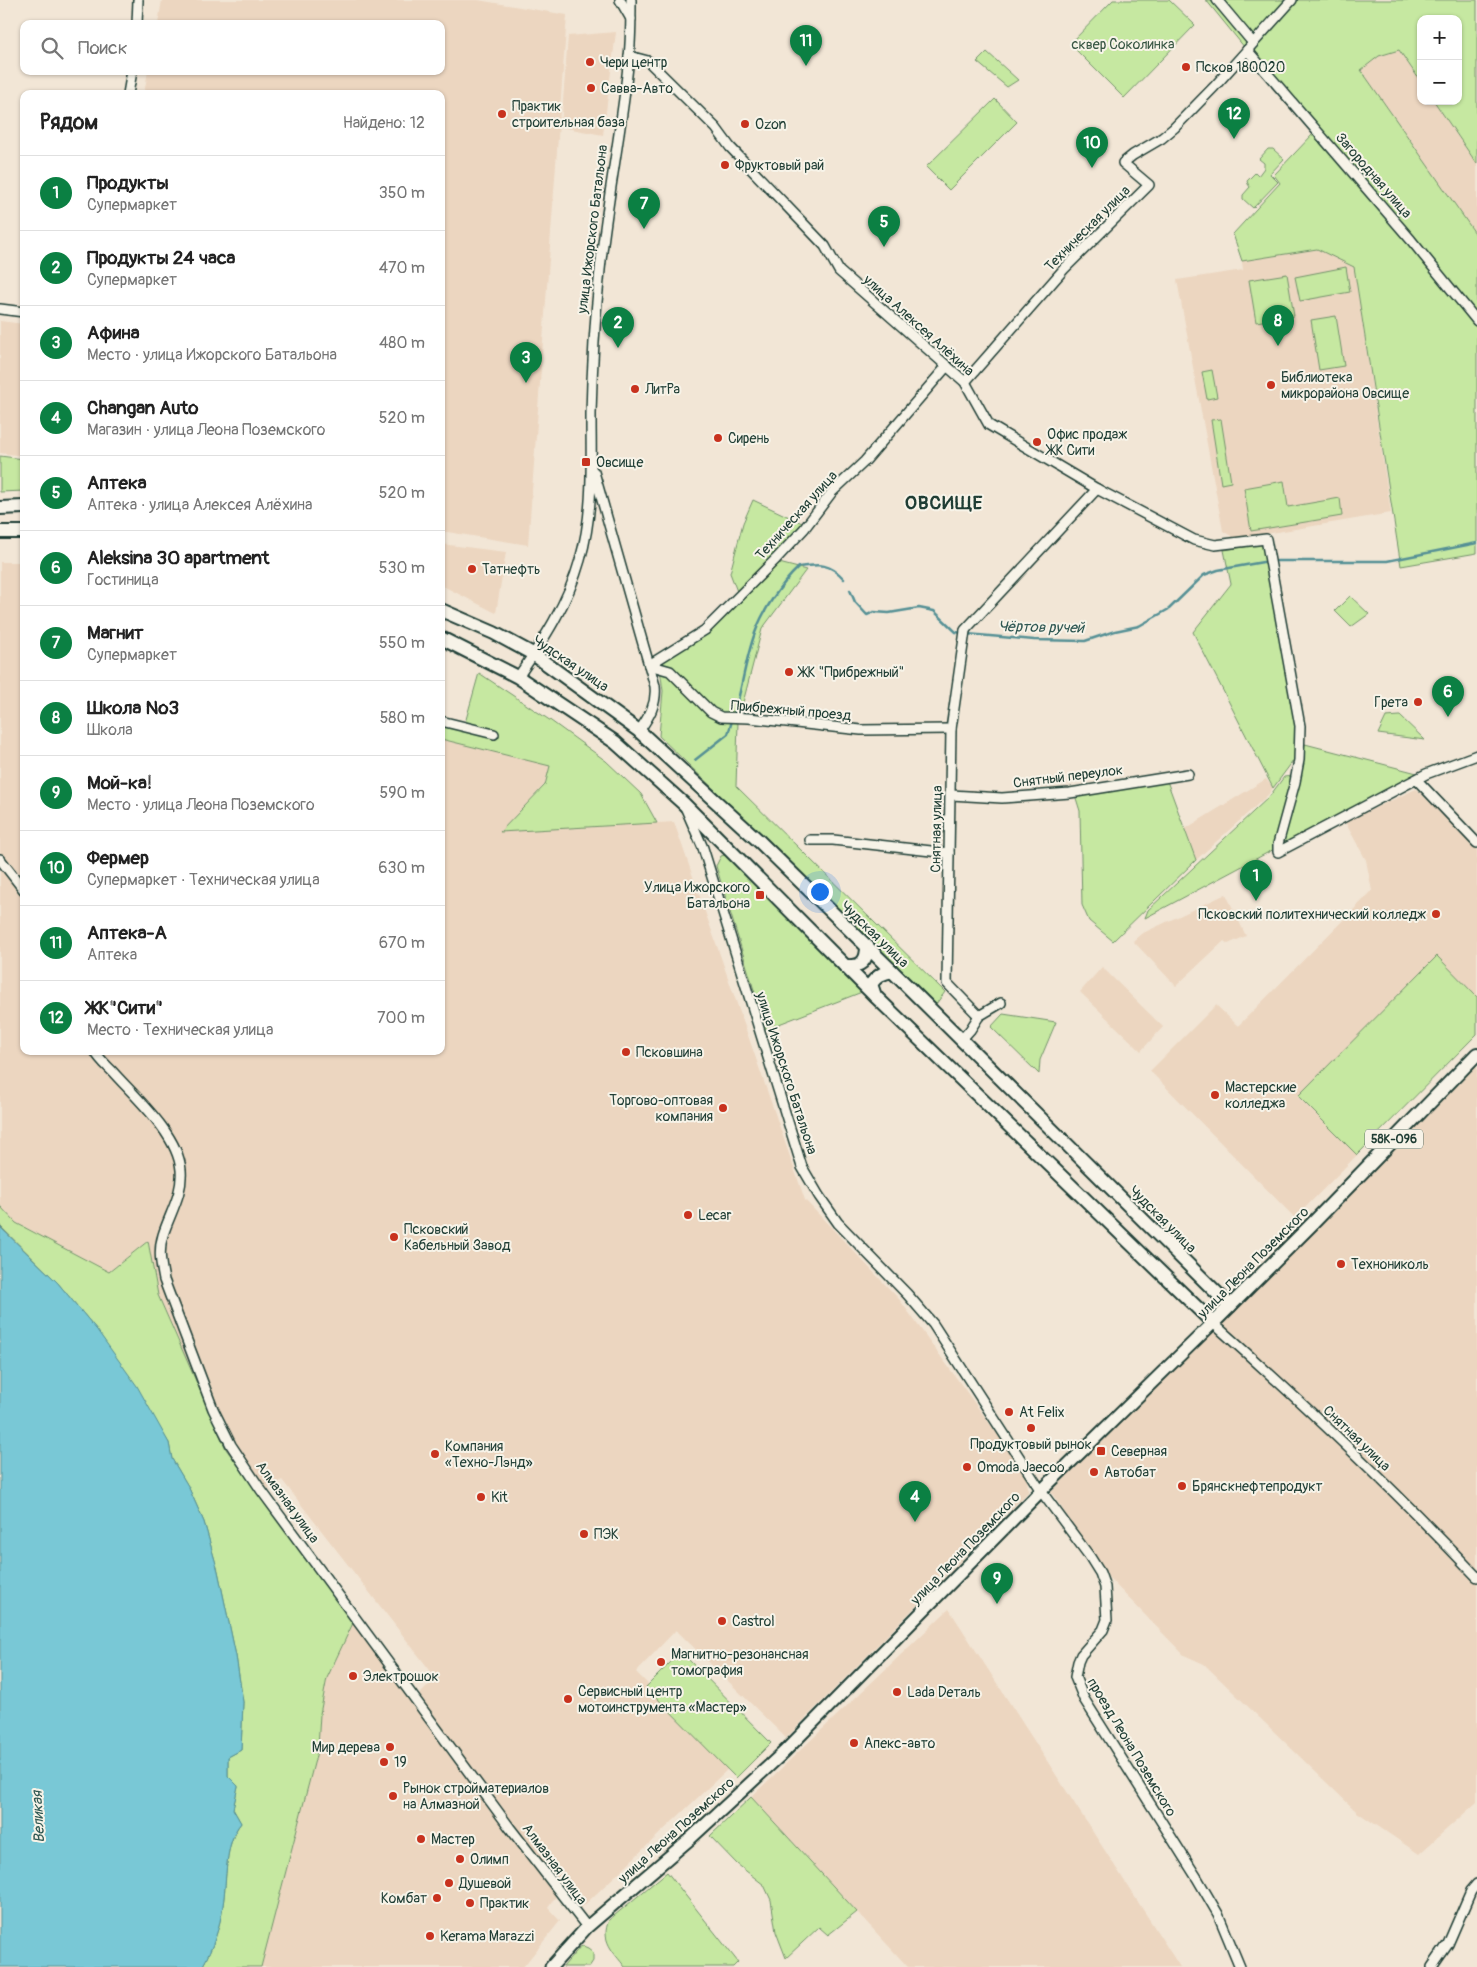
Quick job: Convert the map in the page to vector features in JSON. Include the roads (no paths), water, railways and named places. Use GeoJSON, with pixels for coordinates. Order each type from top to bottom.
{"type":"FeatureCollection","features":[{"type":"Feature","properties":{"kind":"highway"},"geometry":{"type":"LineString","coordinates":[[0,508],[20,508]]}},
{"type":"Feature","properties":{"kind":"highway"},"geometry":{"type":"LineString","coordinates":[[0,532],[20,532]]}},
{"type":"Feature","properties":{"kind":"highway","name":"Чудская улица"},"geometry":{"type":"LineString","coordinates":[[445,612],[494,633],[534,654],[640,731],[760,842],[1230,1306]]}},
{"type":"Feature","properties":{"kind":"highway"},"geometry":{"type":"LineString","coordinates":[[445,640],[518,676],[615,742],[684,804],[875,996],[1213,1323]]}},
{"type":"Feature","properties":{"kind":"highway"},"geometry":{"type":"LineString","coordinates":[[845,966],[855,966],[862,963],[867,956],[866,946]]}},
{"type":"Feature","properties":{"kind":"highway"},"geometry":{"type":"LineString","coordinates":[[875,996],[871,984],[883,973],[892,971]]}},
{"type":"Feature","properties":{"kind":"highway","name":"улица Леона Поземского"},"geometry":{"type":"LineString","coordinates":[[1213,1323],[1477,1054]]}},
{"type":"Feature","properties":{"kind":"main road","name":"улица Леона Поземского"},"geometry":{"type":"LineString","coordinates":[[551,1967],[587,1927],[691,1838],[784,1752],[1042,1491],[1213,1323]]}},
{"type":"Feature","properties":{"kind":"street"},"geometry":{"type":"LineString","coordinates":[[137,20],[138,0]]}},
{"type":"Feature","properties":{"kind":"street"},"geometry":{"type":"LineString","coordinates":[[620,0],[631,20]]}},
{"type":"Feature","properties":{"kind":"street","name":"улица Ижорского Батальона"},"geometry":{"type":"LineString","coordinates":[[518,676],[534,654],[564,600],[580,560],[588,526],[592,493],[592,387],[598,280],[630,56],[632,0]]}},
{"type":"Feature","properties":{"kind":"street","name":"Загородная улица"},"geometry":{"type":"LineString","coordinates":[[1217,0],[1250,46],[1477,320]]}},
{"type":"Feature","properties":{"kind":"street"},"geometry":{"type":"LineString","coordinates":[[1250,46],[1292,0]]}},
{"type":"Feature","properties":{"kind":"street","name":"Техническая улица"},"geometry":{"type":"LineString","coordinates":[[965,382],[1064,269],[1149,185],[1123,163],[1174,128],[1250,46]]}},
{"type":"Feature","properties":{"kind":"street","name":"улица Алексея Алёхина"},"geometry":{"type":"LineString","coordinates":[[630,56],[648,61],[716,128],[730,147],[825,246],[839,271],[965,382],[989,425],[1098,489],[1194,540],[1214,545],[1266,539],[1300,726],[1296,775],[1278,844],[1278,852],[1418,780]]}},
{"type":"Feature","properties":{"kind":"street"},"geometry":{"type":"LineString","coordinates":[[129,90],[131,75]]}},
{"type":"Feature","properties":{"kind":"street"},"geometry":{"type":"LineString","coordinates":[[0,309],[20,312]]}},
{"type":"Feature","properties":{"kind":"street","name":"Техническая улица"},"geometry":{"type":"LineString","coordinates":[[649,665],[705,630],[776,559],[804,529],[832,492],[865,461],[947,366]]}},
{"type":"Feature","properties":{"kind":"street","name":"улица Ижорского Батальона"},"geometry":{"type":"LineString","coordinates":[[592,463],[656,696],[649,718],[640,731]]}},
{"type":"Feature","properties":{"kind":"street","name":"Снятная улица"},"geometry":{"type":"LineString","coordinates":[[980,1016],[948,983],[951,795],[950,729],[965,630],[1098,489]]}},
{"type":"Feature","properties":{"kind":"street","name":"Прибрежный проезд"},"geometry":{"type":"LineString","coordinates":[[649,665],[670,671],[711,712],[721,717],[749,718],[861,730],[950,729]]}},
{"type":"Feature","properties":{"kind":"street"},"geometry":{"type":"LineString","coordinates":[[445,722],[494,734]]}},
{"type":"Feature","properties":{"kind":"street"},"geometry":{"type":"LineString","coordinates":[[1477,755],[1426,774],[1418,780],[1477,843]]}},
{"type":"Feature","properties":{"kind":"street","name":"Снятный переулок"},"geometry":{"type":"LineString","coordinates":[[951,795],[1002,798],[1070,793],[1188,774]]}},
{"type":"Feature","properties":{"kind":"street","name":"улица Ижорского Батальона"},"geometry":{"type":"LineString","coordinates":[[684,804],[703,848],[802,1167],[838,1223],[907,1294],[932,1324],[1042,1491]]}},
{"type":"Feature","properties":{"kind":"street"},"geometry":{"type":"LineString","coordinates":[[810,840],[833,840],[950,853]]}},
{"type":"Feature","properties":{"kind":"street"},"geometry":{"type":"LineString","coordinates":[[0,859],[20,885]]}},
{"type":"Feature","properties":{"kind":"street"},"geometry":{"type":"LineString","coordinates":[[961,1040],[980,1016],[1001,1003]]}},
{"type":"Feature","properties":{"kind":"street","name":"Алмазная улица"},"geometry":{"type":"LineString","coordinates":[[98,1055],[158,1123],[175,1147],[181,1169],[180,1191],[163,1235],[160,1262],[164,1280],[213,1409],[231,1445],[261,1490],[510,1828],[587,1927]]}},
{"type":"Feature","properties":{"kind":"street","name":"Снятная улица"},"geometry":{"type":"LineString","coordinates":[[1213,1323],[1285,1387],[1440,1537],[1477,1577]]}},
{"type":"Feature","properties":{"kind":"street","name":"проезд Леона Поземского"},"geometry":{"type":"LineString","coordinates":[[1042,1491],[1093,1560],[1105,1587],[1107,1620],[1103,1630],[1081,1655],[1075,1671],[1076,1684],[1218,1914],[1240,1967]]}},
{"type":"Feature","properties":{"kind":"street"},"geometry":{"type":"LineString","coordinates":[[1432,1967],[1448,1944],[1477,1884]]}},
{"type":"Feature","properties":{"kind":"water","name":"Великая"},"geometry":{"type":"Polygon","coordinates":[[[0,1227],[57,1282],[97,1330],[137,1386],[169,1443],[172,1459],[188,1486],[204,1522],[218,1571],[236,1656],[243,1702],[241,1750],[228,1757],[228,1776],[238,1786],[233,1809],[241,1823],[229,1851],[223,1905],[218,1929],[213,1945],[202,1967],[0,1967],[0,1227]]]}},
{"type":"Feature","properties":{"kind":"waterway","name":"Чёртов ручей"},"geometry":{"type":"LineString","coordinates":[[1277,561],[1387,561],[1477,543]]}},
{"type":"Feature","properties":{"kind":"waterway","name":"Чёртов ручей"},"geometry":{"type":"LineString","coordinates":[[967,634],[1034,640],[1085,641],[1115,631],[1139,626],[1169,609],[1204,575],[1218,570],[1263,562]]}},
{"type":"Feature","properties":{"kind":"waterway","name":"Чёртов ручей"},"geometry":{"type":"LineString","coordinates":[[734,715],[758,624],[773,598],[786,581],[799,567],[813,565],[829,567],[844,579]]}},
{"type":"Feature","properties":{"kind":"waterway","name":"Чёртов ручей"},"geometry":{"type":"LineString","coordinates":[[850,590],[855,602],[867,615],[874,612],[889,613],[919,608],[934,611],[956,632],[962,633]]}},
{"type":"Feature","properties":{"kind":"waterway","name":"Чёртов ручей"},"geometry":{"type":"LineString","coordinates":[[695,760],[728,734],[732,721]]}},
{"type":"Feature","properties":{"kind":"place","name":"Чери центр"},"geometry":{"type":"Point","coordinates":[590,62]}},
{"type":"Feature","properties":{"kind":"place","name":"Аптека-А"},"geometry":{"type":"Point","coordinates":[806,66]}},
{"type":"Feature","properties":{"kind":"place","name":"Псков 180020"},"geometry":{"type":"Point","coordinates":[1186,67]}},
{"type":"Feature","properties":{"kind":"place","name":"Савва-Авто"},"geometry":{"type":"Point","coordinates":[591,88]}},
{"type":"Feature","properties":{"kind":"place","name":"Практик строительная база"},"geometry":{"type":"Point","coordinates":[502,114]}},
{"type":"Feature","properties":{"kind":"place","name":"Ozon"},"geometry":{"type":"Point","coordinates":[745,124]}},
{"type":"Feature","properties":{"kind":"place","name":"ЖК\"Сити\""},"geometry":{"type":"Point","coordinates":[1234,139]}},
{"type":"Feature","properties":{"kind":"place","name":"Фруктовый рай"},"geometry":{"type":"Point","coordinates":[725,165]}},
{"type":"Feature","properties":{"kind":"place","name":"Фермер"},"geometry":{"type":"Point","coordinates":[1092,168]}},
{"type":"Feature","properties":{"kind":"place","name":"Магнит"},"geometry":{"type":"Point","coordinates":[644,229]}},
{"type":"Feature","properties":{"kind":"place","name":"Аптека"},"geometry":{"type":"Point","coordinates":[884,247]}},
{"type":"Feature","properties":{"kind":"place","name":"Школа №3"},"geometry":{"type":"Point","coordinates":[1278,346]}},
{"type":"Feature","properties":{"kind":"place","name":"Продукты 24 часа"},"geometry":{"type":"Point","coordinates":[618,348]}},
{"type":"Feature","properties":{"kind":"place","name":"Афина"},"geometry":{"type":"Point","coordinates":[526,383]}},
{"type":"Feature","properties":{"kind":"place","name":"Библиотека микрорайона Овсище"},"geometry":{"type":"Point","coordinates":[1271,385]}},
{"type":"Feature","properties":{"kind":"place","name":"ЛитРа"},"geometry":{"type":"Point","coordinates":[635,389]}},
{"type":"Feature","properties":{"kind":"place","name":"Сирень"},"geometry":{"type":"Point","coordinates":[718,438]}},
{"type":"Feature","properties":{"kind":"place","name":"Офис продаж ЖК Сити"},"geometry":{"type":"Point","coordinates":[1037,442]}},
{"type":"Feature","properties":{"kind":"place","name":"Овсище"},"geometry":{"type":"Point","coordinates":[586,462]}},
{"type":"Feature","properties":{"kind":"place","name":"Татнефть"},"geometry":{"type":"Point","coordinates":[472,569]}},
{"type":"Feature","properties":{"kind":"place","name":"ЖК \"Прибрежный\""},"geometry":{"type":"Point","coordinates":[789,672]}},
{"type":"Feature","properties":{"kind":"place","name":"Грета"},"geometry":{"type":"Point","coordinates":[1418,702]}},
{"type":"Feature","properties":{"kind":"place","name":"Aleksina 30 apartment"},"geometry":{"type":"Point","coordinates":[1448,717]}},
{"type":"Feature","properties":{"kind":"place","name":"Улица Ижорского Батальона"},"geometry":{"type":"Point","coordinates":[760,895]}},
{"type":"Feature","properties":{"kind":"place","name":"Продукты"},"geometry":{"type":"Point","coordinates":[1256,901]}},
{"type":"Feature","properties":{"kind":"place","name":"Псковский политехнический колледж"},"geometry":{"type":"Point","coordinates":[1436,914]}},
{"type":"Feature","properties":{"kind":"place","name":"Псковшина"},"geometry":{"type":"Point","coordinates":[626,1052]}},
{"type":"Feature","properties":{"kind":"place","name":"Мастерские колледжа"},"geometry":{"type":"Point","coordinates":[1215,1095]}},
{"type":"Feature","properties":{"kind":"place","name":"Торгово-оптовая компания"},"geometry":{"type":"Point","coordinates":[723,1108]}},
{"type":"Feature","properties":{"kind":"place","name":"Lecar"},"geometry":{"type":"Point","coordinates":[688,1215]}},
{"type":"Feature","properties":{"kind":"place","name":"Псковский Кабельный Завод"},"geometry":{"type":"Point","coordinates":[394,1237]}},
{"type":"Feature","properties":{"kind":"place","name":"Технониколь"},"geometry":{"type":"Point","coordinates":[1341,1264]}},
{"type":"Feature","properties":{"kind":"place","name":"At Felix"},"geometry":{"type":"Point","coordinates":[1009,1412]}},
{"type":"Feature","properties":{"kind":"place","name":"Продуктовый рынок"},"geometry":{"type":"Point","coordinates":[1031,1428]}},
{"type":"Feature","properties":{"kind":"place","name":"Северная"},"geometry":{"type":"Point","coordinates":[1101,1451]}},
{"type":"Feature","properties":{"kind":"place","name":"Компания «Техно-Лэнд»"},"geometry":{"type":"Point","coordinates":[435,1454]}},
{"type":"Feature","properties":{"kind":"place","name":"Omoda Jaecoo"},"geometry":{"type":"Point","coordinates":[967,1467]}},
{"type":"Feature","properties":{"kind":"place","name":"Автобат"},"geometry":{"type":"Point","coordinates":[1094,1472]}},
{"type":"Feature","properties":{"kind":"place","name":"Брянскнефтепродукт"},"geometry":{"type":"Point","coordinates":[1182,1486]}},
{"type":"Feature","properties":{"kind":"place","name":"Kit"},"geometry":{"type":"Point","coordinates":[481,1497]}},
{"type":"Feature","properties":{"kind":"place","name":"Changan Auto"},"geometry":{"type":"Point","coordinates":[915,1522]}},
{"type":"Feature","properties":{"kind":"place","name":"ПЭК"},"geometry":{"type":"Point","coordinates":[584,1534]}},
{"type":"Feature","properties":{"kind":"place","name":"Мой-ка!"},"geometry":{"type":"Point","coordinates":[997,1604]}},
{"type":"Feature","properties":{"kind":"place","name":"Castrol"},"geometry":{"type":"Point","coordinates":[722,1621]}},
{"type":"Feature","properties":{"kind":"place","name":"Магнитно-резонансная томография"},"geometry":{"type":"Point","coordinates":[661,1662]}},
{"type":"Feature","properties":{"kind":"place","name":"Электрошок"},"geometry":{"type":"Point","coordinates":[353,1676]}},
{"type":"Feature","properties":{"kind":"place","name":"Lada Dеталь"},"geometry":{"type":"Point","coordinates":[897,1692]}},
{"type":"Feature","properties":{"kind":"place","name":"Сервисный центр мотоинструмента «Мастер»"},"geometry":{"type":"Point","coordinates":[568,1699]}},
{"type":"Feature","properties":{"kind":"place","name":"Апекс-авто"},"geometry":{"type":"Point","coordinates":[854,1743]}},
{"type":"Feature","properties":{"kind":"place","name":"Мир дерева"},"geometry":{"type":"Point","coordinates":[390,1747]}},
{"type":"Feature","properties":{"kind":"place","name":"19"},"geometry":{"type":"Point","coordinates":[384,1762]}},
{"type":"Feature","properties":{"kind":"place","name":"Рынок стройматериалов на Алмазной"},"geometry":{"type":"Point","coordinates":[393,1796]}},
{"type":"Feature","properties":{"kind":"place","name":"Мастер"},"geometry":{"type":"Point","coordinates":[421,1839]}},
{"type":"Feature","properties":{"kind":"place","name":"Олимп"},"geometry":{"type":"Point","coordinates":[460,1859]}},
{"type":"Feature","properties":{"kind":"place","name":"Душевой"},"geometry":{"type":"Point","coordinates":[449,1883]}},
{"type":"Feature","properties":{"kind":"place","name":"Комбат"},"geometry":{"type":"Point","coordinates":[437,1898]}},
{"type":"Feature","properties":{"kind":"place","name":"Практик"},"geometry":{"type":"Point","coordinates":[470,1903]}},
{"type":"Feature","properties":{"kind":"place","name":"Kerama Marazzi"},"geometry":{"type":"Point","coordinates":[430,1936]}},
{"type":"Feature","properties":{"kind":"district","name":"ОВСИЩЕ"},"geometry":{"type":"Point","coordinates":[944,502]}},
{"type":"Feature","properties":{"kind":"park label","name":"сквер Соколинка"},"geometry":{"type":"Point","coordinates":[1123,44]}}]}
